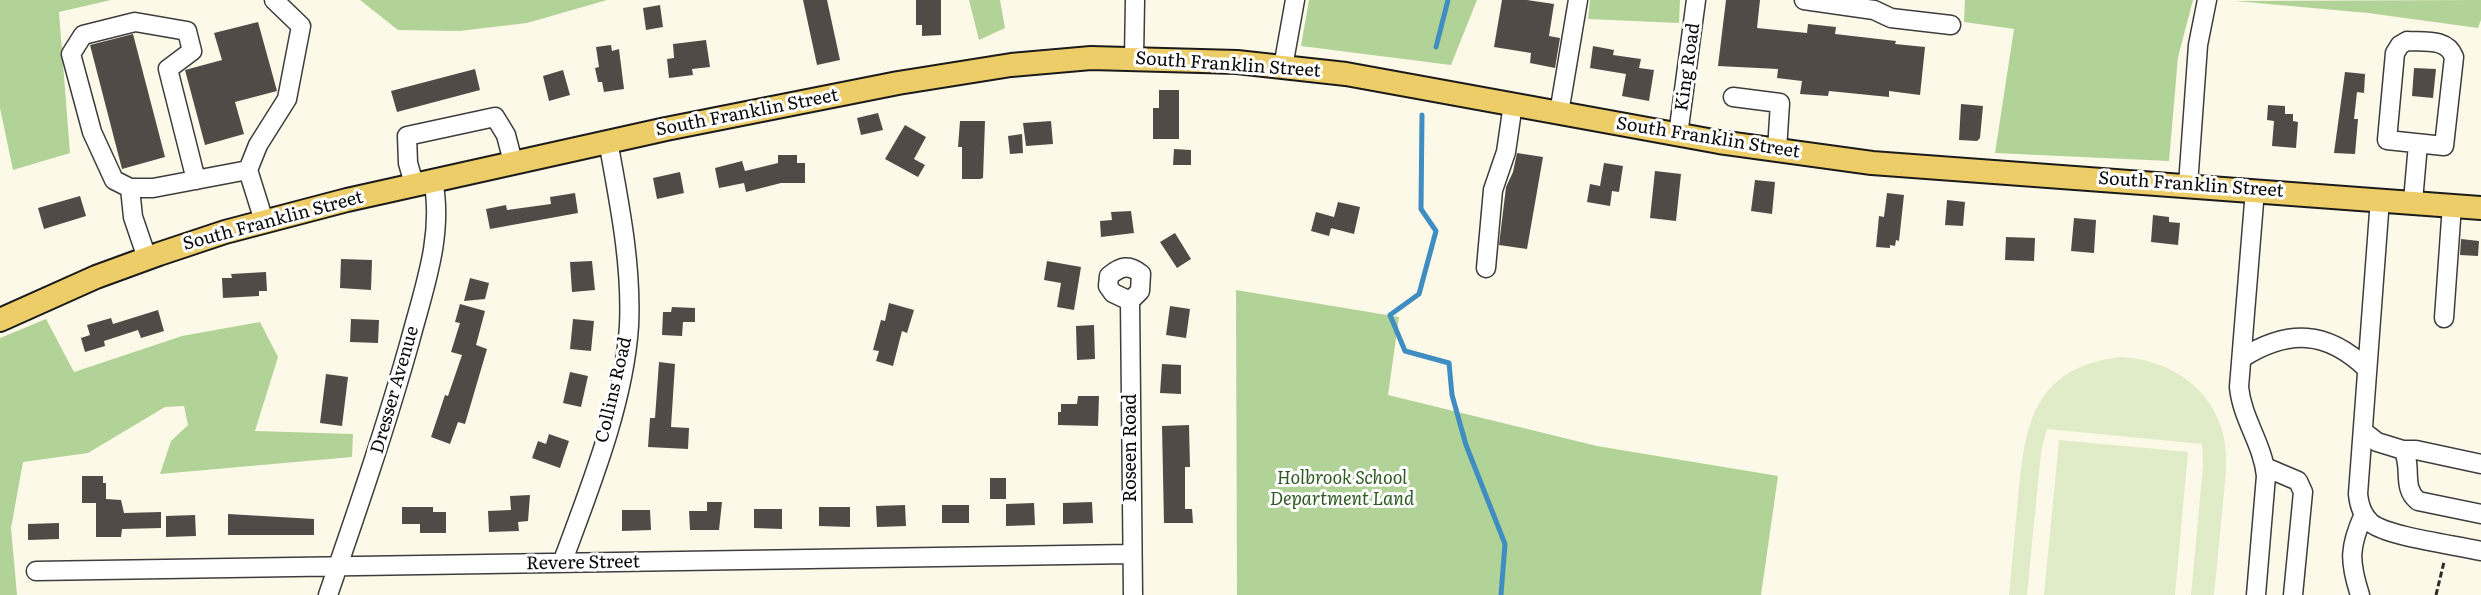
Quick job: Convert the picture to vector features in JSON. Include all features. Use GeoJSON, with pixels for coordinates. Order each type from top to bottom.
{"type":"FeatureCollection","features":[{"type":"Feature","properties":{"kind":"main road","name":"South Franklin Street"},"geometry":{"type":"LineString","coordinates":[[0,320],[147,258],[264,221],[423,182],[608,141],[972,70],[1053,61],[1134,58],[1202,60],[1283,67],[1387,80],[1678,135],[1908,166],[2413,201],[2481,208]]}},
{"type":"Feature","properties":{"kind":"street"},"geometry":{"type":"LineString","coordinates":[[264,221],[248,170],[258,145],[287,99],[302,26],[274,0]]}},
{"type":"Feature","properties":{"kind":"street"},"geometry":{"type":"LineString","coordinates":[[1134,58],[1135,0]]}},
{"type":"Feature","properties":{"kind":"street"},"geometry":{"type":"LineString","coordinates":[[1283,67],[1295,0]]}},
{"type":"Feature","properties":{"kind":"street"},"geometry":{"type":"LineString","coordinates":[[1559,113],[1578,0]]}},
{"type":"Feature","properties":{"kind":"street","name":"King Road"},"geometry":{"type":"LineString","coordinates":[[1678,135],[1696,0]]}},
{"type":"Feature","properties":{"kind":"street"},"geometry":{"type":"LineString","coordinates":[[1804,0],[1875,5],[1891,18],[1951,25]]}},
{"type":"Feature","properties":{"kind":"street"},"geometry":{"type":"LineString","coordinates":[[2188,185],[2198,45],[2207,0]]}},
{"type":"Feature","properties":{"kind":"street"},"geometry":{"type":"LineString","coordinates":[[196,180],[168,69],[192,51],[187,31],[135,22],[83,35],[71,54],[92,132],[114,180],[130,188],[153,188],[196,180],[248,170]]}},
{"type":"Feature","properties":{"kind":"street"},"geometry":{"type":"LineString","coordinates":[[2407,41],[2445,44],[2451,49],[2454,57],[2444,146],[2418,144],[2387,140],[2395,53],[2400,45],[2407,41]]}},
{"type":"Feature","properties":{"kind":"street"},"geometry":{"type":"LineString","coordinates":[[1733,97],[1780,103],[1777,150]]}},
{"type":"Feature","properties":{"kind":"street"},"geometry":{"type":"LineString","coordinates":[[1486,268],[1493,190],[1506,152],[1513,104]]}},
{"type":"Feature","properties":{"kind":"street","name":"Dresser Avenue"},"geometry":{"type":"LineString","coordinates":[[328,595],[384,433],[431,262],[438,221],[423,182],[408,163],[407,136],[495,117],[506,135],[513,162]]}},
{"type":"Feature","properties":{"kind":"street","name":"Collins Road"},"geometry":{"type":"LineString","coordinates":[[562,563],[613,412],[629,327],[623,225],[608,141]]}},
{"type":"Feature","properties":{"kind":"street"},"geometry":{"type":"LineString","coordinates":[[2413,201],[2418,144]]}},
{"type":"Feature","properties":{"kind":"street"},"geometry":{"type":"LineString","coordinates":[[130,188],[133,217],[147,258]]}},
{"type":"Feature","properties":{"kind":"street"},"geometry":{"type":"LineString","coordinates":[[2255,190],[2240,403],[2265,467],[2256,595]]}},
{"type":"Feature","properties":{"kind":"street"},"geometry":{"type":"LineString","coordinates":[[2380,199],[2358,494],[2364,514],[2382,529],[2481,551]]}},
{"type":"Feature","properties":{"kind":"street"},"geometry":{"type":"LineString","coordinates":[[2444,318],[2452,205]]}},
{"type":"Feature","properties":{"kind":"street","name":"Roseen Road"},"geometry":{"type":"LineString","coordinates":[[1130,301],[1133,595]]}},
{"type":"Feature","properties":{"kind":"street"},"geometry":{"type":"LineString","coordinates":[[2242,358],[2276,340],[2306,337],[2326,341],[2346,350],[2367,369]]}},
{"type":"Feature","properties":{"kind":"street"},"geometry":{"type":"LineString","coordinates":[[2363,431],[2377,442],[2403,450],[2416,450],[2481,464]]}},
{"type":"Feature","properties":{"kind":"street"},"geometry":{"type":"LineString","coordinates":[[2403,450],[2409,460],[2408,486],[2411,495],[2418,501],[2481,514]]}},
{"type":"Feature","properties":{"kind":"street"},"geometry":{"type":"LineString","coordinates":[[2265,467],[2298,481],[2303,492],[2294,595]]}},
{"type":"Feature","properties":{"kind":"street"},"geometry":{"type":"LineString","coordinates":[[2360,595],[2350,557],[2353,539],[2364,514]]}},
{"type":"Feature","properties":{"kind":"street","name":"Revere Street"},"geometry":{"type":"LineString","coordinates":[[36,571],[1131,554]]}},
{"type":"Feature","properties":{"kind":"path"},"geometry":{"type":"LineString","coordinates":[[2436,595],[2446,555]]}},
{"type":"Feature","properties":{"kind":"green space"},"geometry":{"type":"Polygon","coordinates":[[[0,0],[111,0],[59,12],[70,153],[13,170],[0,108],[0,0]]]}},
{"type":"Feature","properties":{"kind":"green space"},"geometry":{"type":"Polygon","coordinates":[[[360,0],[607,0],[527,23],[459,31],[398,30],[360,0]]]}},
{"type":"Feature","properties":{"kind":"green space"},"geometry":{"type":"Polygon","coordinates":[[[969,0],[1000,0],[1005,28],[979,40],[969,0]]]}},
{"type":"Feature","properties":{"kind":"green space"},"geometry":{"type":"Polygon","coordinates":[[[1309,0],[1477,0],[1451,65],[1301,46],[1309,0]]]}},
{"type":"Feature","properties":{"kind":"green space"},"geometry":{"type":"Polygon","coordinates":[[[1590,0],[1680,0],[1679,23],[1588,19],[1590,0]]]}},
{"type":"Feature","properties":{"kind":"green space"},"geometry":{"type":"Polygon","coordinates":[[[1965,0],[2193,0],[2178,57],[2169,161],[1995,153],[2014,29],[1964,22],[1965,0]]]}},
{"type":"Feature","properties":{"kind":"green space"},"geometry":{"type":"Polygon","coordinates":[[[2481,0],[2481,20],[2478,28],[2368,13],[2235,1],[2481,0]]]}},
{"type":"Feature","properties":{"kind":"green space","name":"Holbrook School Department Land"},"geometry":{"type":"Polygon","coordinates":[[[1236,290],[1399,317],[1388,395],[1597,446],[1778,476],[1761,595],[1237,595],[1236,290]]]}},
{"type":"Feature","properties":{"kind":"green space"},"geometry":{"type":"Polygon","coordinates":[[[46,319],[74,372],[182,336],[260,322],[278,357],[255,431],[353,434],[352,457],[160,474],[171,441],[188,425],[184,406],[165,407],[88,453],[23,462],[11,528],[17,595],[0,595],[0,338],[46,319]]]}},
{"type":"Feature","properties":{"kind":"green space"},"geometry":{"type":"Polygon","coordinates":[[[2120,357],[2156,363],[2172,370],[2200,391],[2219,420],[2224,438],[2226,463],[2214,595],[2191,595],[2203,466],[2202,444],[2047,429],[2041,452],[2027,595],[2009,595],[2021,471],[2030,424],[2039,404],[2051,387],[2068,373],[2091,363],[2120,357]]]}},
{"type":"Feature","properties":{"kind":"green space"},"geometry":{"type":"Polygon","coordinates":[[[2059,440],[2188,452],[2175,595],[2044,595],[2059,440]]]}},
{"type":"Feature","properties":{"kind":"building"},"geometry":{"type":"Polygon","coordinates":[[[803,0],[827,0],[840,60],[817,65],[803,0]]]}},
{"type":"Feature","properties":{"kind":"building"},"geometry":{"type":"Polygon","coordinates":[[[916,0],[941,0],[941,35],[922,36],[922,25],[916,25],[916,0]]]}},
{"type":"Feature","properties":{"kind":"building"},"geometry":{"type":"Polygon","coordinates":[[[1502,0],[1527,0],[1554,4],[1549,36],[1560,38],[1555,68],[1530,63],[1531,53],[1494,47],[1502,0]]]}},
{"type":"Feature","properties":{"kind":"building"},"geometry":{"type":"Polygon","coordinates":[[[1726,0],[1760,0],[1757,28],[1807,33],[1808,24],[1836,27],[1835,34],[1925,47],[1920,95],[1889,91],[1889,97],[1829,91],[1828,96],[1800,94],[1802,81],[1777,78],[1778,69],[1718,66],[1726,0]]]}},
{"type":"Feature","properties":{"kind":"building"},"geometry":{"type":"Polygon","coordinates":[[[660,5],[663,27],[646,30],[643,8],[660,5]]]}},
{"type":"Feature","properties":{"kind":"building"},"geometry":{"type":"Polygon","coordinates":[[[258,22],[277,91],[235,102],[244,134],[205,145],[185,70],[222,60],[214,33],[258,22]]]}},
{"type":"Feature","properties":{"kind":"building"},"geometry":{"type":"Polygon","coordinates":[[[133,34],[165,157],[122,169],[90,45],[133,34]]]}},
{"type":"Feature","properties":{"kind":"building"},"geometry":{"type":"Polygon","coordinates":[[[706,40],[710,67],[692,69],[693,75],[669,78],[667,59],[674,58],[673,44],[706,40]]]}},
{"type":"Feature","properties":{"kind":"building"},"geometry":{"type":"Polygon","coordinates":[[[611,45],[612,51],[619,49],[624,89],[604,92],[602,82],[598,82],[595,68],[599,67],[596,47],[611,45]]]}},
{"type":"Feature","properties":{"kind":"building"},"geometry":{"type":"Polygon","coordinates":[[[1593,46],[1614,50],[1613,55],[1641,59],[1639,68],[1654,70],[1649,101],[1622,96],[1626,74],[1590,68],[1593,46]]]}},
{"type":"Feature","properties":{"kind":"building"},"geometry":{"type":"Polygon","coordinates":[[[2414,68],[2436,69],[2433,98],[2412,96],[2414,68]]]}},
{"type":"Feature","properties":{"kind":"building"},"geometry":{"type":"Polygon","coordinates":[[[475,69],[480,90],[397,112],[391,91],[475,69]]]}},
{"type":"Feature","properties":{"kind":"building"},"geometry":{"type":"Polygon","coordinates":[[[563,70],[570,95],[549,101],[543,76],[563,70]]]}},
{"type":"Feature","properties":{"kind":"building"},"geometry":{"type":"Polygon","coordinates":[[[2345,72],[2365,74],[2364,93],[2357,92],[2354,119],[2358,119],[2355,154],[2334,153],[2345,72]]]}},
{"type":"Feature","properties":{"kind":"building"},"geometry":{"type":"Polygon","coordinates":[[[1159,90],[1179,90],[1179,139],[1153,139],[1153,108],[1159,108],[1159,90]]]}},
{"type":"Feature","properties":{"kind":"building"},"geometry":{"type":"Polygon","coordinates":[[[1961,104],[1983,106],[1980,138],[1977,141],[1959,140],[1961,104]]]}},
{"type":"Feature","properties":{"kind":"building"},"geometry":{"type":"Polygon","coordinates":[[[2268,105],[2285,106],[2285,114],[2293,114],[2293,121],[2298,122],[2296,148],[2272,146],[2274,121],[2267,120],[2268,105]]]}},
{"type":"Feature","properties":{"kind":"building"},"geometry":{"type":"Polygon","coordinates":[[[878,113],[883,130],[861,135],[857,118],[878,113]]]}},
{"type":"Feature","properties":{"kind":"building"},"geometry":{"type":"Polygon","coordinates":[[[960,121],[985,121],[983,178],[962,179],[962,147],[958,147],[960,121]]]}},
{"type":"Feature","properties":{"kind":"building"},"geometry":{"type":"Polygon","coordinates":[[[1051,121],[1053,144],[1026,146],[1023,123],[1051,121]]]}},
{"type":"Feature","properties":{"kind":"building"},"geometry":{"type":"Polygon","coordinates":[[[905,125],[926,137],[914,159],[925,165],[918,177],[885,159],[905,125]]]}},
{"type":"Feature","properties":{"kind":"building"},"geometry":{"type":"Polygon","coordinates":[[[1022,134],[1023,153],[1010,154],[1008,136],[1022,134]]]}},
{"type":"Feature","properties":{"kind":"building"},"geometry":{"type":"Polygon","coordinates":[[[1174,149],[1191,150],[1191,165],[1173,165],[1174,149]]]}},
{"type":"Feature","properties":{"kind":"building"},"geometry":{"type":"Polygon","coordinates":[[[1517,153],[1543,157],[1527,249],[1499,245],[1506,187],[1513,172],[1517,153]]]}},
{"type":"Feature","properties":{"kind":"building"},"geometry":{"type":"Polygon","coordinates":[[[778,155],[797,155],[797,163],[805,163],[805,183],[781,183],[746,192],[744,183],[719,188],[715,168],[742,161],[745,171],[778,163],[778,155]]]}},
{"type":"Feature","properties":{"kind":"building"},"geometry":{"type":"Polygon","coordinates":[[[1604,163],[1623,166],[1619,192],[1612,191],[1610,206],[1587,202],[1590,184],[1600,186],[1604,163]]]}},
{"type":"Feature","properties":{"kind":"building"},"geometry":{"type":"Polygon","coordinates":[[[1655,171],[1681,174],[1676,221],[1650,218],[1655,171]]]}},
{"type":"Feature","properties":{"kind":"building"},"geometry":{"type":"Polygon","coordinates":[[[680,172],[684,193],[657,199],[653,178],[680,172]]]}},
{"type":"Feature","properties":{"kind":"building"},"geometry":{"type":"Polygon","coordinates":[[[1755,180],[1775,182],[1772,214],[1751,211],[1755,180]]]}},
{"type":"Feature","properties":{"kind":"building"},"geometry":{"type":"Polygon","coordinates":[[[575,193],[578,213],[490,229],[486,209],[506,205],[507,210],[551,204],[550,197],[575,193]]]}},
{"type":"Feature","properties":{"kind":"building"},"geometry":{"type":"Polygon","coordinates":[[[1887,193],[1904,195],[1899,241],[1896,240],[1895,246],[1890,245],[1890,248],[1876,247],[1879,216],[1884,217],[1887,193]]]}},
{"type":"Feature","properties":{"kind":"building"},"geometry":{"type":"Polygon","coordinates":[[[80,196],[86,216],[44,229],[38,208],[80,196]]]}},
{"type":"Feature","properties":{"kind":"building"},"geometry":{"type":"Polygon","coordinates":[[[1947,200],[1965,202],[1963,226],[1945,225],[1947,200]]]}},
{"type":"Feature","properties":{"kind":"building"},"geometry":{"type":"Polygon","coordinates":[[[1338,202],[1360,207],[1354,234],[1331,228],[1329,236],[1311,231],[1316,212],[1334,217],[1338,202]]]}},
{"type":"Feature","properties":{"kind":"building"},"geometry":{"type":"Polygon","coordinates":[[[1131,211],[1134,233],[1101,237],[1100,221],[1112,220],[1111,212],[1131,211]]]}},
{"type":"Feature","properties":{"kind":"building"},"geometry":{"type":"Polygon","coordinates":[[[2153,215],[2169,217],[2169,222],[2180,223],[2178,245],[2151,242],[2153,215]]]}},
{"type":"Feature","properties":{"kind":"building"},"geometry":{"type":"Polygon","coordinates":[[[2074,218],[2096,220],[2094,253],[2071,251],[2074,218]]]}},
{"type":"Feature","properties":{"kind":"building"},"geometry":{"type":"Polygon","coordinates":[[[1175,233],[1191,259],[1177,268],[1160,242],[1175,233]]]}},
{"type":"Feature","properties":{"kind":"building"},"geometry":{"type":"Polygon","coordinates":[[[2006,237],[2035,238],[2034,261],[2005,260],[2006,237]]]}},
{"type":"Feature","properties":{"kind":"building"},"geometry":{"type":"Polygon","coordinates":[[[2461,239],[2479,241],[2478,256],[2460,255],[2461,239]]]}},
{"type":"Feature","properties":{"kind":"building"},"geometry":{"type":"Polygon","coordinates":[[[341,259],[372,260],[371,290],[340,288],[341,259]]]}},
{"type":"Feature","properties":{"kind":"building"},"geometry":{"type":"Polygon","coordinates":[[[592,261],[595,290],[572,292],[570,262],[592,261]]]}},
{"type":"Feature","properties":{"kind":"building"},"geometry":{"type":"Polygon","coordinates":[[[1047,261],[1081,267],[1074,310],[1057,307],[1061,283],[1044,280],[1047,261]]]}},
{"type":"Feature","properties":{"kind":"building"},"geometry":{"type":"Polygon","coordinates":[[[266,272],[267,291],[259,291],[259,296],[223,298],[222,278],[232,278],[231,274],[266,272]]]}},
{"type":"Feature","properties":{"kind":"building"},"geometry":{"type":"Polygon","coordinates":[[[470,278],[489,283],[485,299],[464,301],[470,278]]]}},
{"type":"Feature","properties":{"kind":"building"},"geometry":{"type":"Polygon","coordinates":[[[889,303],[914,310],[907,333],[902,331],[893,366],[876,361],[879,351],[873,350],[881,320],[885,321],[889,303]]]}},
{"type":"Feature","properties":{"kind":"building"},"geometry":{"type":"Polygon","coordinates":[[[460,304],[485,311],[476,345],[487,349],[465,424],[458,422],[450,444],[431,437],[462,355],[451,352],[460,323],[455,322],[460,304]]]}},
{"type":"Feature","properties":{"kind":"building"},"geometry":{"type":"Polygon","coordinates":[[[1170,306],[1190,309],[1186,338],[1166,335],[1170,306]]]}},
{"type":"Feature","properties":{"kind":"building"},"geometry":{"type":"Polygon","coordinates":[[[672,307],[695,308],[695,322],[683,322],[682,336],[662,335],[663,312],[671,312],[672,307]]]}},
{"type":"Feature","properties":{"kind":"building"},"geometry":{"type":"Polygon","coordinates":[[[158,310],[164,331],[141,338],[138,330],[104,341],[105,346],[85,352],[81,338],[90,335],[87,325],[111,318],[113,324],[158,310]]]}},
{"type":"Feature","properties":{"kind":"building"},"geometry":{"type":"Polygon","coordinates":[[[351,319],[379,320],[378,343],[350,342],[351,319]]]}},
{"type":"Feature","properties":{"kind":"building"},"geometry":{"type":"Polygon","coordinates":[[[573,319],[594,321],[591,351],[570,349],[573,319]]]}},
{"type":"Feature","properties":{"kind":"building"},"geometry":{"type":"Polygon","coordinates":[[[1094,325],[1095,359],[1077,360],[1076,326],[1094,325]]]}},
{"type":"Feature","properties":{"kind":"building"},"geometry":{"type":"Polygon","coordinates":[[[659,362],[675,364],[671,427],[689,428],[688,449],[648,447],[650,418],[655,418],[659,362]]]}},
{"type":"Feature","properties":{"kind":"building"},"geometry":{"type":"Polygon","coordinates":[[[1162,364],[1181,365],[1181,394],[1160,393],[1162,364]]]}},
{"type":"Feature","properties":{"kind":"building"},"geometry":{"type":"Polygon","coordinates":[[[570,372],[588,376],[581,407],[563,403],[570,372]]]}},
{"type":"Feature","properties":{"kind":"building"},"geometry":{"type":"Polygon","coordinates":[[[326,374],[348,377],[342,426],[320,423],[326,374]]]}},
{"type":"Feature","properties":{"kind":"building"},"geometry":{"type":"Polygon","coordinates":[[[1078,396],[1099,396],[1098,426],[1058,425],[1058,412],[1061,412],[1061,404],[1077,404],[1078,396]]]}},
{"type":"Feature","properties":{"kind":"building"},"geometry":{"type":"Polygon","coordinates":[[[1189,425],[1190,467],[1185,467],[1185,509],[1192,509],[1193,523],[1164,523],[1162,426],[1189,425]]]}},
{"type":"Feature","properties":{"kind":"building"},"geometry":{"type":"Polygon","coordinates":[[[549,434],[569,441],[560,468],[532,458],[538,441],[546,444],[549,434]]]}},
{"type":"Feature","properties":{"kind":"building"},"geometry":{"type":"Polygon","coordinates":[[[82,476],[103,476],[103,483],[106,483],[106,499],[121,500],[124,513],[161,512],[161,528],[122,529],[121,537],[96,537],[96,503],[82,503],[82,476]]]}},
{"type":"Feature","properties":{"kind":"building"},"geometry":{"type":"Polygon","coordinates":[[[990,478],[1006,478],[1006,499],[990,499],[990,478]]]}},
{"type":"Feature","properties":{"kind":"building"},"geometry":{"type":"Polygon","coordinates":[[[530,495],[528,521],[518,522],[519,531],[489,532],[488,511],[511,510],[510,496],[530,495]]]}},
{"type":"Feature","properties":{"kind":"building"},"geometry":{"type":"Polygon","coordinates":[[[707,502],[722,502],[719,530],[690,530],[689,511],[707,511],[707,502]]]}},
{"type":"Feature","properties":{"kind":"building"},"geometry":{"type":"Polygon","coordinates":[[[1092,502],[1093,523],[1063,524],[1063,503],[1092,502]]]}},
{"type":"Feature","properties":{"kind":"building"},"geometry":{"type":"Polygon","coordinates":[[[1034,503],[1035,525],[1006,526],[1006,504],[1034,503]]]}},
{"type":"Feature","properties":{"kind":"building"},"geometry":{"type":"Polygon","coordinates":[[[905,505],[906,526],[877,527],[876,506],[905,505]]]}},
{"type":"Feature","properties":{"kind":"building"},"geometry":{"type":"Polygon","coordinates":[[[942,505],[969,505],[969,523],[942,523],[942,505]]]}},
{"type":"Feature","properties":{"kind":"building"},"geometry":{"type":"Polygon","coordinates":[[[402,507],[433,507],[433,512],[446,512],[446,533],[420,533],[420,524],[402,524],[402,507]]]}},
{"type":"Feature","properties":{"kind":"building"},"geometry":{"type":"Polygon","coordinates":[[[819,507],[850,507],[850,527],[819,526],[819,507]]]}},
{"type":"Feature","properties":{"kind":"building"},"geometry":{"type":"Polygon","coordinates":[[[754,509],[782,509],[782,529],[754,528],[754,509]]]}},
{"type":"Feature","properties":{"kind":"building"},"geometry":{"type":"Polygon","coordinates":[[[622,510],[650,510],[651,530],[622,531],[622,510]]]}},
{"type":"Feature","properties":{"kind":"building"},"geometry":{"type":"Polygon","coordinates":[[[228,514],[314,519],[314,535],[228,535],[228,514]]]}},
{"type":"Feature","properties":{"kind":"building"},"geometry":{"type":"Polygon","coordinates":[[[195,515],[196,536],[166,537],[166,516],[195,515]]]}},
{"type":"Feature","properties":{"kind":"building"},"geometry":{"type":"Polygon","coordinates":[[[59,523],[59,539],[28,540],[28,524],[59,523]]]}},
{"type":"Feature","properties":{"kind":"waterway"},"geometry":{"type":"LineString","coordinates":[[1436,47],[1448,0]]}},
{"type":"Feature","properties":{"kind":"waterway"},"geometry":{"type":"LineString","coordinates":[[1422,115],[1421,209],[1436,231],[1419,294],[1390,315],[1405,351],[1449,363],[1452,395],[1466,445],[1505,544],[1501,595]]}}]}
